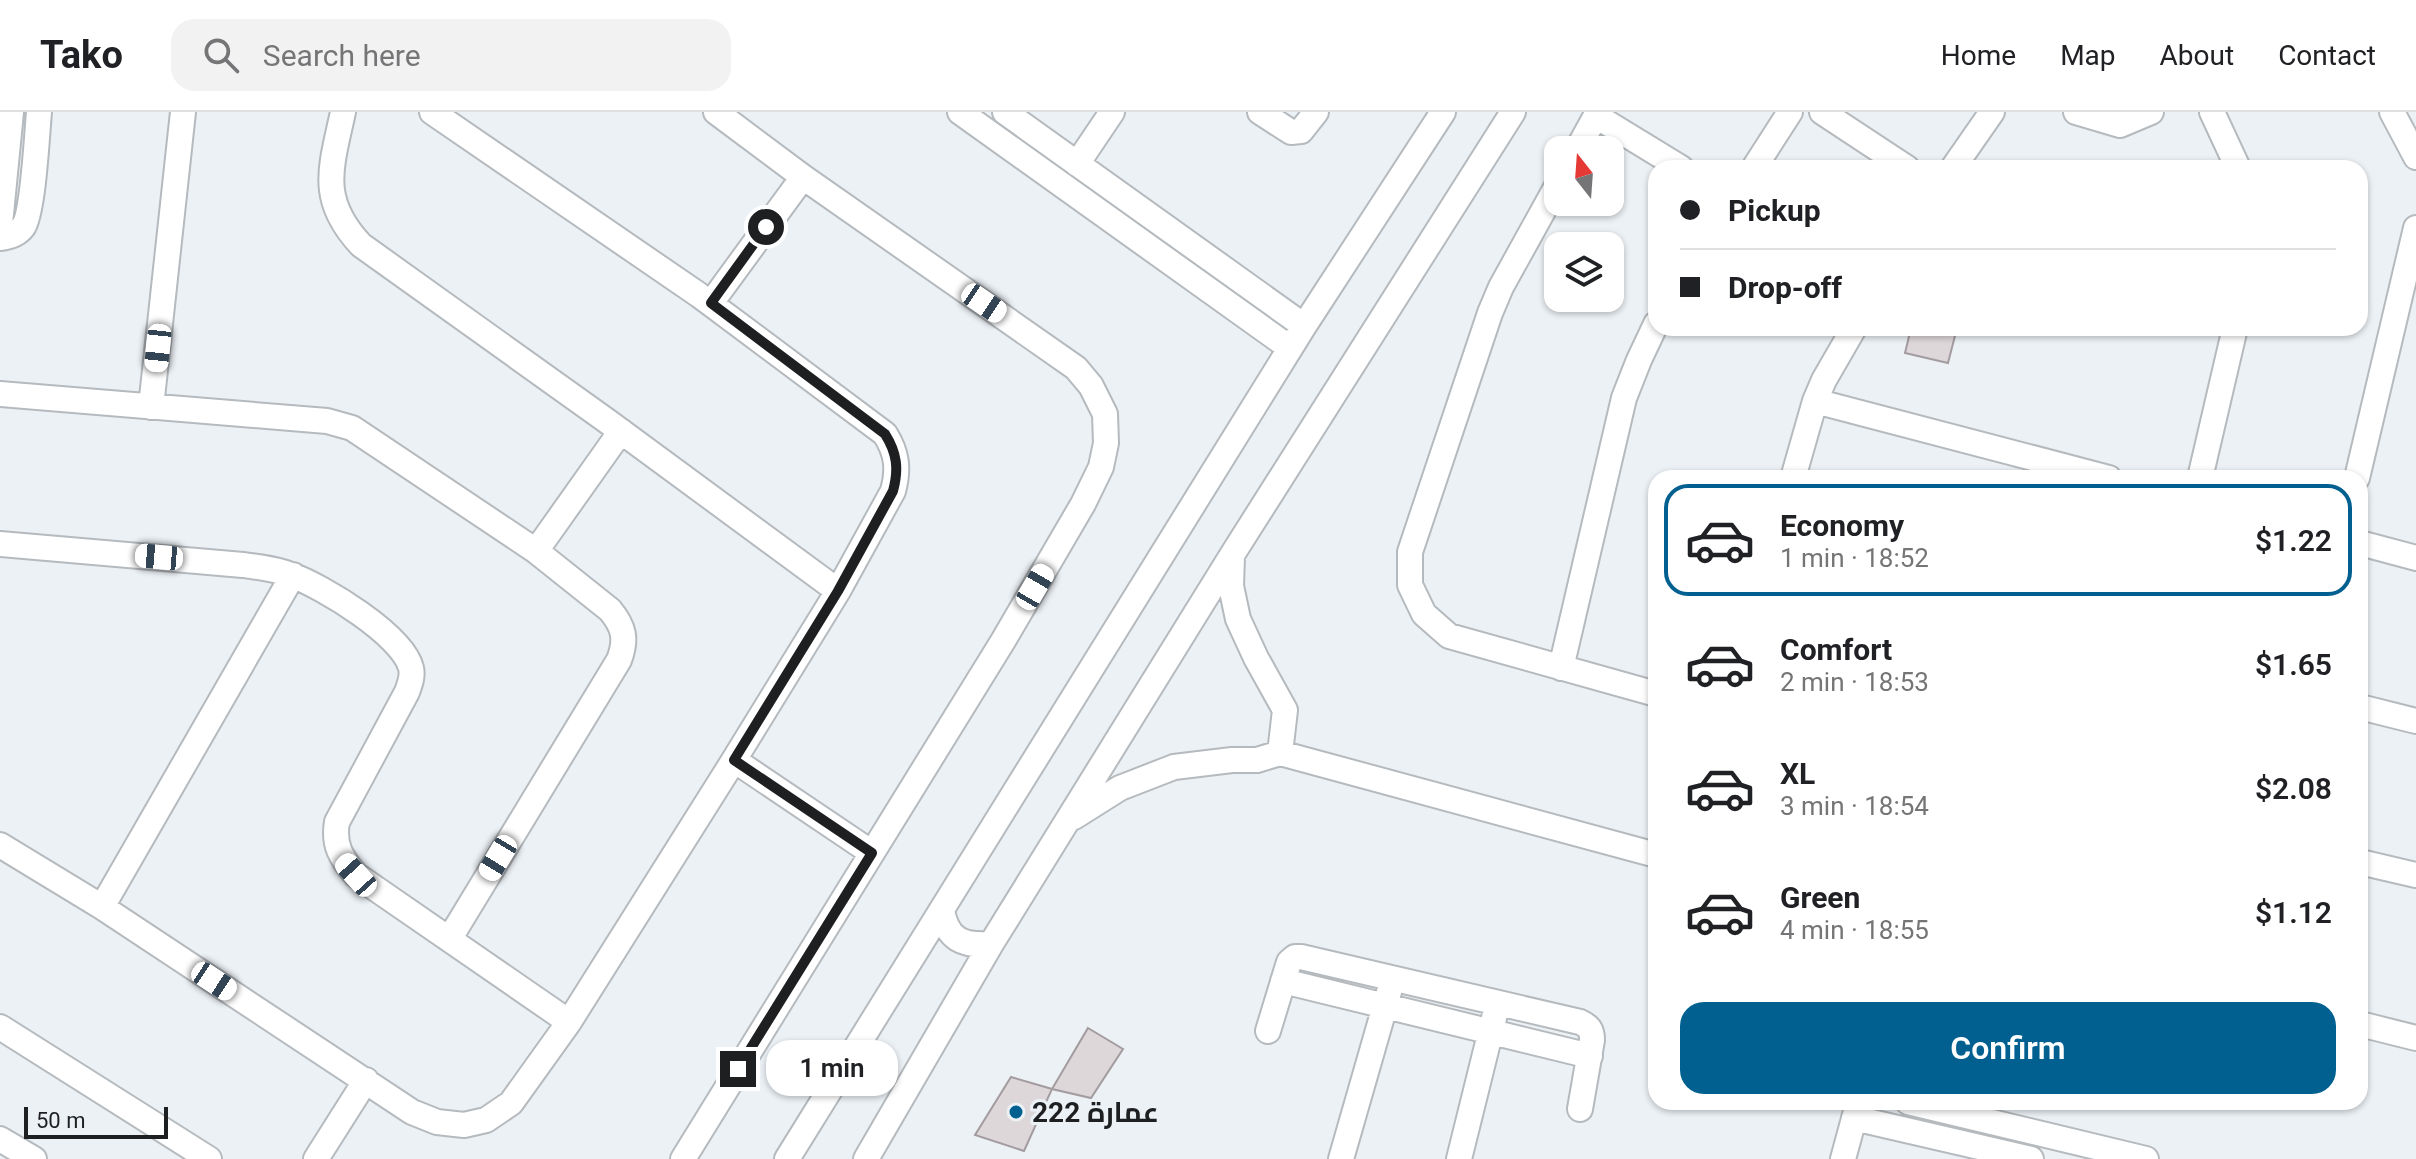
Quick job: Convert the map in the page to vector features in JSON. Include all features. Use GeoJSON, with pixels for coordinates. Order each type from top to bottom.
{"type":"FeatureCollection","features":[{"type":"Feature","properties":{"kind":"street"},"geometry":{"type":"LineString","coordinates":[[0,224],[11,112]]}},
{"type":"Feature","properties":{"kind":"street"},"geometry":{"type":"LineString","coordinates":[[0,238],[21,231],[28,215],[39,112]]}},
{"type":"Feature","properties":{"kind":"street"},"geometry":{"type":"LineString","coordinates":[[151,407],[183,112]]}},
{"type":"Feature","properties":{"kind":"street"},"geometry":{"type":"LineString","coordinates":[[343,112],[330,185],[334,208],[345,228],[361,245],[838,591]]}},
{"type":"Feature","properties":{"kind":"street"},"geometry":{"type":"LineString","coordinates":[[0,845],[102,907],[412,1112],[437,1122],[464,1125],[486,1120],[511,1103],[569,1022],[838,591],[893,491],[897,461],[885,434],[711,303],[432,112]]}},
{"type":"Feature","properties":{"kind":"street"},"geometry":{"type":"LineString","coordinates":[[683,1159],[1003,641],[1083,504],[1101,467],[1106,443],[1105,414],[1091,386],[1076,368],[803,177],[716,112]]}},
{"type":"Feature","properties":{"kind":"street"},"geometry":{"type":"LineString","coordinates":[[960,112],[1290,348]]}},
{"type":"Feature","properties":{"kind":"street"},"geometry":{"type":"LineString","coordinates":[[1005,112],[1304,326]]}},
{"type":"Feature","properties":{"kind":"street"},"geometry":{"type":"LineString","coordinates":[[1077,164],[1112,112]]}},
{"type":"Feature","properties":{"kind":"street"},"geometry":{"type":"LineString","coordinates":[[1260,112],[1291,132],[1301,131],[1316,112]]}},
{"type":"Feature","properties":{"kind":"street"},"geometry":{"type":"LineString","coordinates":[[787,1159],[1290,348],[1443,112]]}},
{"type":"Feature","properties":{"kind":"street"},"geometry":{"type":"LineString","coordinates":[[866,1159],[991,944],[1232,555],[1513,112]]}},
{"type":"Feature","properties":{"kind":"street"},"geometry":{"type":"LineString","coordinates":[[1759,160],[1790,112]]}},
{"type":"Feature","properties":{"kind":"street"},"geometry":{"type":"LineString","coordinates":[[1822,112],[1895,160]]}},
{"type":"Feature","properties":{"kind":"street"},"geometry":{"type":"LineString","coordinates":[[1959,160],[1992,112]]}},
{"type":"Feature","properties":{"kind":"street"},"geometry":{"type":"LineString","coordinates":[[2076,112],[2120,125],[2151,112]]}},
{"type":"Feature","properties":{"kind":"street"},"geometry":{"type":"LineString","coordinates":[[2212,112],[2234,160]]}},
{"type":"Feature","properties":{"kind":"street"},"geometry":{"type":"LineString","coordinates":[[2392,112],[2416,157]]}},
{"type":"Feature","properties":{"kind":"street"},"geometry":{"type":"LineString","coordinates":[[1585,136],[1597,114],[1669,160]]}},
{"type":"Feature","properties":{"kind":"street"},"geometry":{"type":"LineString","coordinates":[[711,303],[803,177]]}},
{"type":"Feature","properties":{"kind":"street"},"geometry":{"type":"LineString","coordinates":[[1544,209],[1490,313],[1410,552],[1410,585],[1424,614],[1449,636],[1648,692]]}},
{"type":"Feature","properties":{"kind":"street"},"geometry":{"type":"LineString","coordinates":[[2359,470],[2416,228]]}},
{"type":"Feature","properties":{"kind":"street"},"geometry":{"type":"LineString","coordinates":[[1561,668],[1624,398],[1650,336]]}},
{"type":"Feature","properties":{"kind":"street"},"geometry":{"type":"LineString","coordinates":[[1795,470],[1815,401],[1849,336]]}},
{"type":"Feature","properties":{"kind":"street"},"geometry":{"type":"LineString","coordinates":[[2202,470],[2233,336]]}},
{"type":"Feature","properties":{"kind":"street"},"geometry":{"type":"LineString","coordinates":[[0,394],[327,421],[352,428],[536,551],[610,610],[625,633],[619,660],[450,938]]}},
{"type":"Feature","properties":{"kind":"street"},"geometry":{"type":"LineString","coordinates":[[1815,401],[2078,470]]}},
{"type":"Feature","properties":{"kind":"street"},"geometry":{"type":"LineString","coordinates":[[536,551],[621,431]]}},
{"type":"Feature","properties":{"kind":"street"},"geometry":{"type":"LineString","coordinates":[[0,544],[267,568],[293,575],[328,593],[393,640],[412,669],[412,679],[337,822],[335,836],[343,860],[356,875],[569,1022]]}},
{"type":"Feature","properties":{"kind":"street"},"geometry":{"type":"LineString","coordinates":[[2368,545],[2416,558]]}},
{"type":"Feature","properties":{"kind":"street"},"geometry":{"type":"LineString","coordinates":[[1232,555],[1231,586],[1238,619],[1285,710],[1280,753]]}},
{"type":"Feature","properties":{"kind":"street"},"geometry":{"type":"LineString","coordinates":[[102,907],[293,575]]}},
{"type":"Feature","properties":{"kind":"street"},"geometry":{"type":"LineString","coordinates":[[2368,709],[2416,721]]}},
{"type":"Feature","properties":{"kind":"street"},"geometry":{"type":"LineString","coordinates":[[1070,819],[1120,788],[1174,767],[1257,760],[1280,753],[1648,853]]}},
{"type":"Feature","properties":{"kind":"street"},"geometry":{"type":"LineString","coordinates":[[734,760],[872,853]]}},
{"type":"Feature","properties":{"kind":"street"},"geometry":{"type":"LineString","coordinates":[[2368,864],[2416,875]]}},
{"type":"Feature","properties":{"kind":"street"},"geometry":{"type":"LineString","coordinates":[[942,910],[944,922],[960,941],[972,945],[991,944]]}},
{"type":"Feature","properties":{"kind":"street"},"geometry":{"type":"LineString","coordinates":[[1268,1031],[1289,962],[1295,957],[1498,1003],[1587,1026],[1592,1032],[1580,1109]]}},
{"type":"Feature","properties":{"kind":"street"},"geometry":{"type":"LineString","coordinates":[[1341,1159],[1393,979]]}},
{"type":"Feature","properties":{"kind":"street"},"geometry":{"type":"LineString","coordinates":[[1283,981],[1590,1056]]}},
{"type":"Feature","properties":{"kind":"street"},"geometry":{"type":"LineString","coordinates":[[1459,1159],[1498,1003]]}},
{"type":"Feature","properties":{"kind":"street"},"geometry":{"type":"LineString","coordinates":[[2368,1026],[2416,1038]]}},
{"type":"Feature","properties":{"kind":"street"},"geometry":{"type":"LineString","coordinates":[[0,1027],[209,1159]]}},
{"type":"Feature","properties":{"kind":"street"},"geometry":{"type":"LineString","coordinates":[[316,1159],[366,1080]]}},
{"type":"Feature","properties":{"kind":"street"},"geometry":{"type":"LineString","coordinates":[[1843,1159],[1856,1110],[1948,1150],[2031,1159]]}},
{"type":"Feature","properties":{"kind":"street"},"geometry":{"type":"LineString","coordinates":[[1938,1110],[2057,1149],[2146,1159]]}},
{"type":"Feature","properties":{"kind":"street"},"geometry":{"type":"LineString","coordinates":[[1948,1150],[1956,1115]]}},
{"type":"Feature","properties":{"kind":"street"},"geometry":{"type":"LineString","coordinates":[[0,1139],[34,1159]]}},
{"type":"Feature","properties":{"kind":"building"},"geometry":{"type":"Polygon","coordinates":[[[1909,336],[1955,336],[1948,363],[1905,353],[1909,336]]]}},
{"type":"Feature","properties":{"kind":"building"},"geometry":{"type":"Polygon","coordinates":[[[1088,1028],[1123,1049],[1091,1098],[1052,1089],[1088,1028]]]}},
{"type":"Feature","properties":{"kind":"building","name":"عمارة 222"},"geometry":{"type":"Polygon","coordinates":[[[1011,1077],[1052,1089],[1024,1151],[975,1135],[1011,1077]]]}},
{"type":"Feature","properties":{"kind":"place","name":"عمارة 222"},"geometry":{"type":"Point","coordinates":[1016,1112]}},
{"type":"Feature","properties":{"kind":"route"},"geometry":{"type":"LineString","coordinates":[[738,1069],[872,853],[734,760],[838,591],[893,491],[897,476],[893,447],[885,434],[711,303],[766,227]]}}]}
